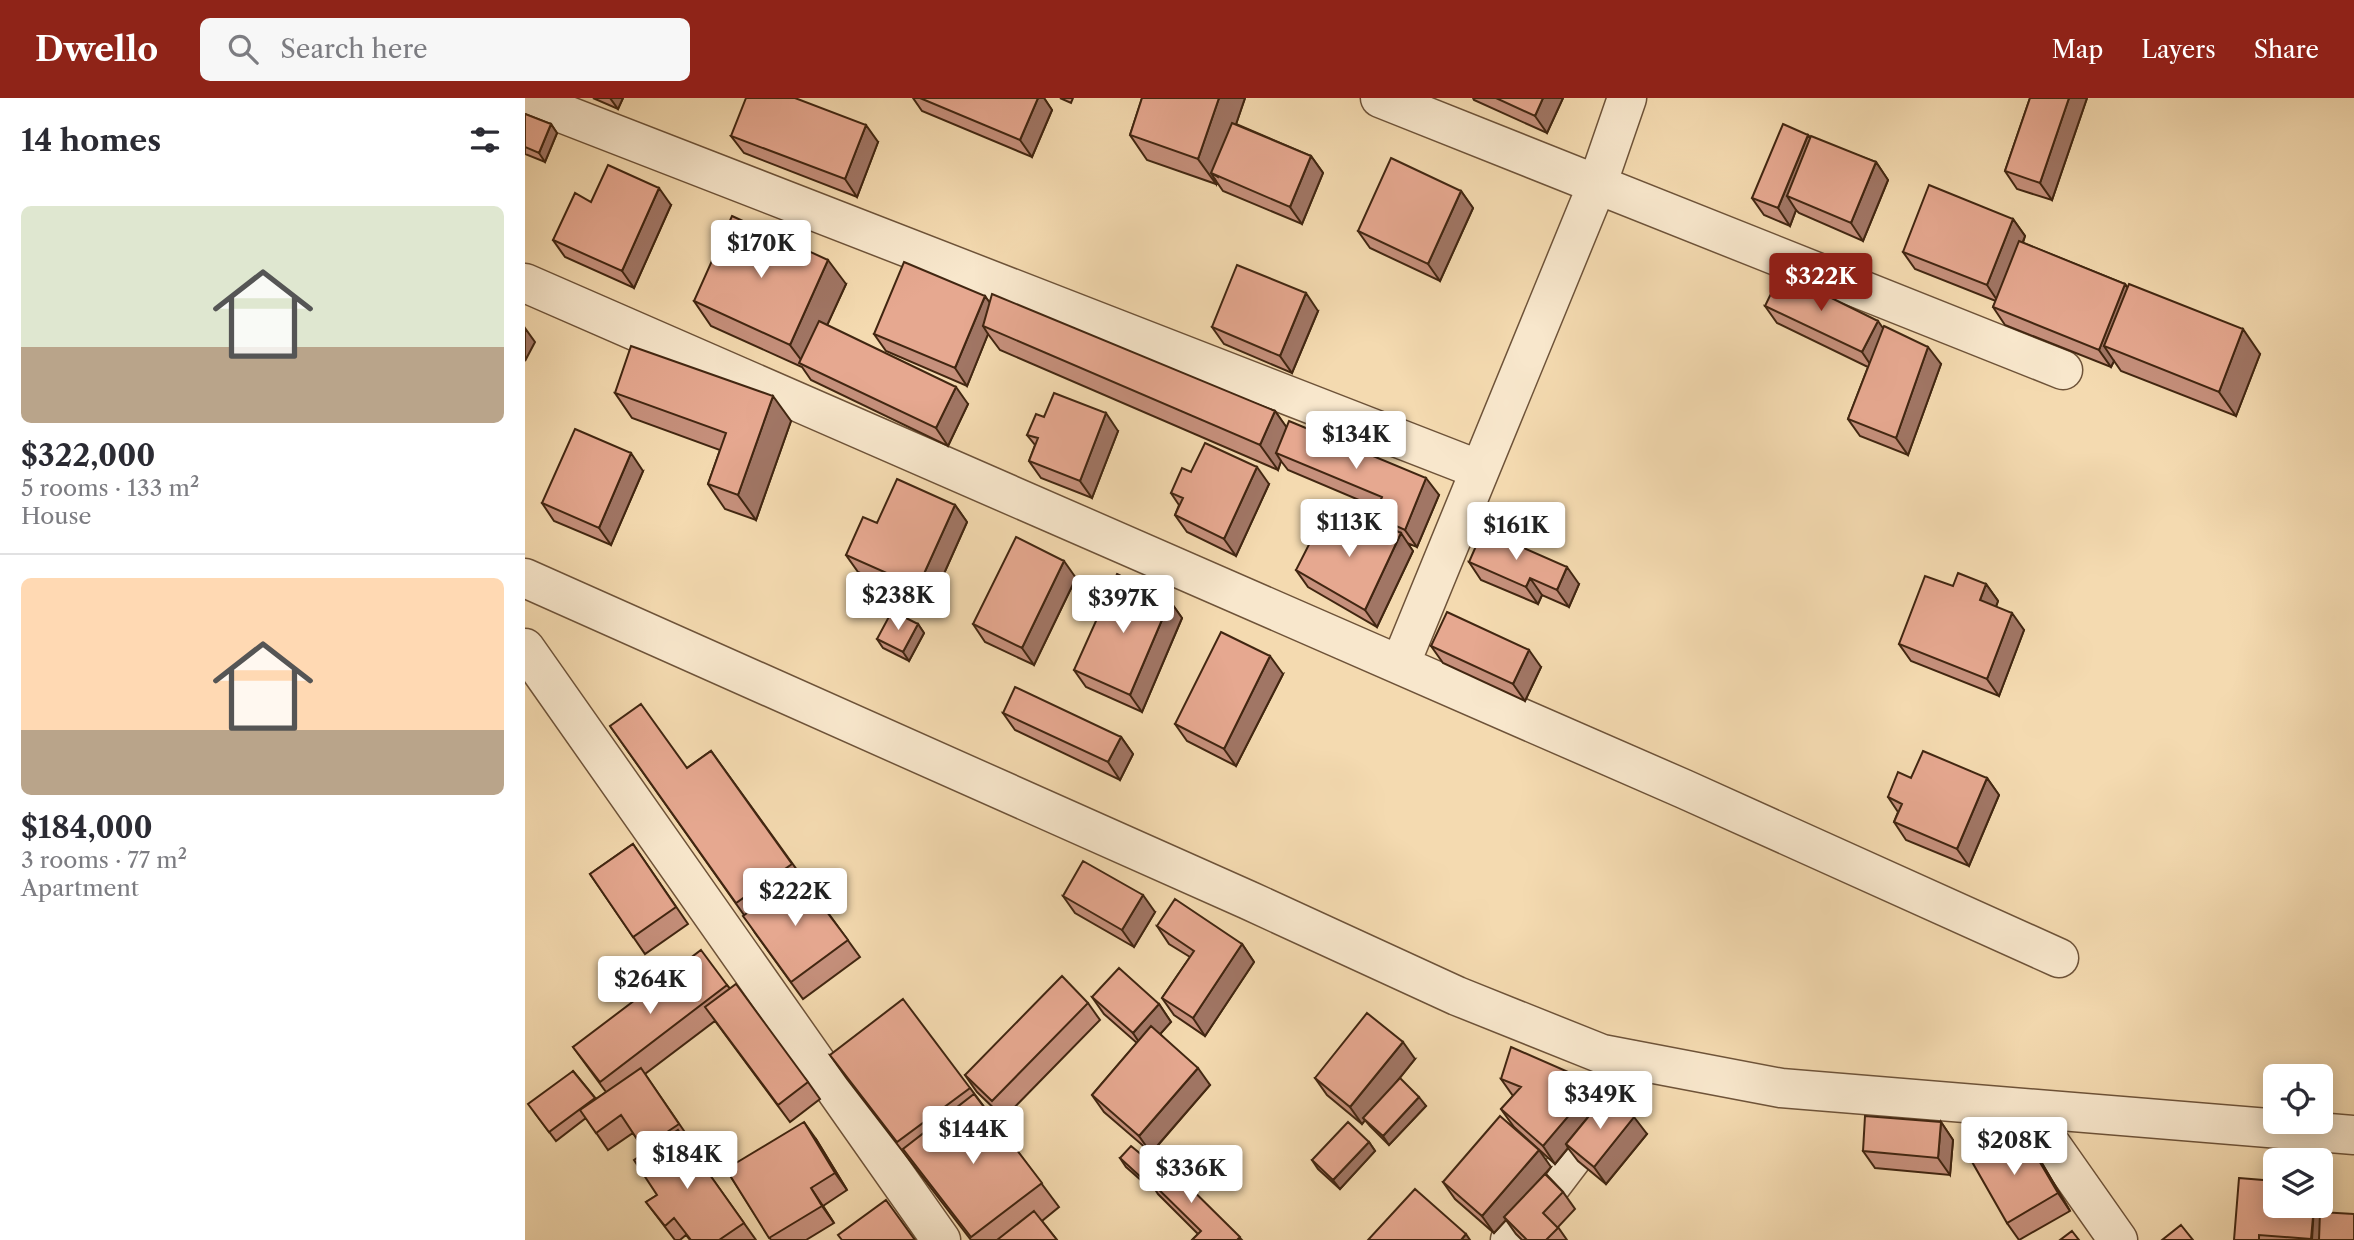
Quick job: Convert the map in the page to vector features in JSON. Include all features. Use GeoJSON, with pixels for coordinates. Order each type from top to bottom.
{"type":"FeatureCollection","features":[{"type":"Feature","properties":{"kind":"street"},"geometry":{"type":"LineString","coordinates":[[1380,98],[2063,370]]}},
{"type":"Feature","properties":{"kind":"street"},"geometry":{"type":"LineString","coordinates":[[1400,665],[1597,185],[1627,98]]}},
{"type":"Feature","properties":{"kind":"street"},"geometry":{"type":"LineString","coordinates":[[525,99],[1480,470]]}},
{"type":"Feature","properties":{"kind":"street"},"geometry":{"type":"LineString","coordinates":[[525,283],[1400,665],[2059,958]]}},
{"type":"Feature","properties":{"kind":"street"},"geometry":{"type":"LineString","coordinates":[[525,578],[1457,996],[1602,1054],[1781,1088],[2026,1109],[2352,1132]]}},
{"type":"Feature","properties":{"kind":"street"},"geometry":{"type":"LineString","coordinates":[[525,648],[941,1240]]}},
{"type":"Feature","properties":{"kind":"street"},"geometry":{"type":"LineString","coordinates":[[1510,1240],[1595,1128],[1631,1060]]}},
{"type":"Feature","properties":{"kind":"street"},"geometry":{"type":"LineString","coordinates":[[2026,1109],[2118,1240]]}},
{"type":"Feature","properties":{"kind":"building"},"geometry":{"type":"Polygon","coordinates":[[[746,98],[795,98],[866,125],[845,179],[731,136],[746,98]]]}},
{"type":"Feature","properties":{"kind":"building"},"geometry":{"type":"Polygon","coordinates":[[[920,98],[1038,98],[1020,140],[920,98]]]}},
{"type":"Feature","properties":{"kind":"building"},"geometry":{"type":"Polygon","coordinates":[[[1142,98],[1219,98],[1198,159],[1130,135],[1142,98]]]}},
{"type":"Feature","properties":{"kind":"building"},"geometry":{"type":"Polygon","coordinates":[[[1496,98],[1543,98],[1535,116],[1496,98]]]}},
{"type":"Feature","properties":{"kind":"building"},"geometry":{"type":"Polygon","coordinates":[[[2030,98],[2069,98],[2040,183],[2005,171],[2030,98]]]}},
{"type":"Feature","properties":{"kind":"building"},"geometry":{"type":"Polygon","coordinates":[[[525,114],[551,124],[539,153],[525,147],[525,114]]]}},
{"type":"Feature","properties":{"kind":"building"},"geometry":{"type":"Polygon","coordinates":[[[1232,123],[1311,156],[1290,207],[1211,173],[1232,123]]]}},
{"type":"Feature","properties":{"kind":"building"},"geometry":{"type":"Polygon","coordinates":[[[1783,124],[1808,135],[1778,208],[1752,198],[1783,124]]]}},
{"type":"Feature","properties":{"kind":"building"},"geometry":{"type":"Polygon","coordinates":[[[1811,136],[1876,162],[1851,223],[1787,196],[1811,136]]]}},
{"type":"Feature","properties":{"kind":"building"},"geometry":{"type":"Polygon","coordinates":[[[1391,158],[1461,191],[1428,264],[1358,231],[1391,158]]]}},
{"type":"Feature","properties":{"kind":"building"},"geometry":{"type":"Polygon","coordinates":[[[608,165],[659,188],[622,271],[553,240],[575,193],[591,202],[608,165]]]}},
{"type":"Feature","properties":{"kind":"building"},"geometry":{"type":"Polygon","coordinates":[[[1929,185],[2013,219],[1987,285],[1903,252],[1929,185]]]}},
{"type":"Feature","properties":{"kind":"building"},"geometry":{"type":"Polygon","coordinates":[[[732,216],[828,260],[790,345],[694,301],[732,216]]]}},
{"type":"Feature","properties":{"kind":"building"},"geometry":{"type":"Polygon","coordinates":[[[2019,241],[2125,284],[2099,350],[1993,307],[2019,241]]]}},
{"type":"Feature","properties":{"kind":"building"},"geometry":{"type":"Polygon","coordinates":[[[904,262],[985,296],[955,368],[874,334],[904,262]]]}},
{"type":"Feature","properties":{"kind":"building"},"geometry":{"type":"Polygon","coordinates":[[[1237,265],[1306,293],[1280,356],[1212,327],[1237,265]]]}},
{"type":"Feature","properties":{"kind":"building"},"geometry":{"type":"Polygon","coordinates":[[[1781,273],[1878,321],[1862,352],[1765,306],[1781,273]]]}},
{"type":"Feature","properties":{"kind":"building"},"geometry":{"type":"Polygon","coordinates":[[[2129,284],[2243,329],[2219,392],[2104,346],[2129,284]]]}},
{"type":"Feature","properties":{"kind":"building"},"geometry":{"type":"Polygon","coordinates":[[[992,294],[1275,411],[1260,445],[983,326],[992,294]]]}},
{"type":"Feature","properties":{"kind":"building"},"geometry":{"type":"Polygon","coordinates":[[[819,321],[956,387],[936,428],[799,363],[819,321]]]}},
{"type":"Feature","properties":{"kind":"building"},"geometry":{"type":"Polygon","coordinates":[[[1884,326],[1928,347],[1896,438],[1848,419],[1884,326]]]}},
{"type":"Feature","properties":{"kind":"building"},"geometry":{"type":"Polygon","coordinates":[[[631,346],[773,396],[738,495],[708,484],[726,433],[615,393],[631,346]]]}},
{"type":"Feature","properties":{"kind":"building"},"geometry":{"type":"Polygon","coordinates":[[[1054,393],[1106,413],[1080,481],[1029,461],[1038,438],[1027,435],[1036,414],[1044,417],[1054,393]]]}},
{"type":"Feature","properties":{"kind":"building"},"geometry":{"type":"Polygon","coordinates":[[[1289,421],[1426,478],[1405,530],[1374,516],[1382,497],[1276,453],[1289,421]]]}},
{"type":"Feature","properties":{"kind":"building"},"geometry":{"type":"Polygon","coordinates":[[[575,429],[631,453],[599,528],[542,503],[575,429]]]}},
{"type":"Feature","properties":{"kind":"building"},"geometry":{"type":"Polygon","coordinates":[[[1205,443],[1257,467],[1224,539],[1175,515],[1183,498],[1171,493],[1182,468],[1191,472],[1205,443]]]}},
{"type":"Feature","properties":{"kind":"building"},"geometry":{"type":"Polygon","coordinates":[[[897,479],[955,505],[918,587],[846,555],[863,517],[877,523],[897,479]]]}},
{"type":"Feature","properties":{"kind":"building"},"geometry":{"type":"Polygon","coordinates":[[[1323,517],[1357,536],[1369,518],[1401,533],[1365,610],[1296,570],[1323,517]]]}},
{"type":"Feature","properties":{"kind":"building"},"geometry":{"type":"Polygon","coordinates":[[[1483,530],[1567,567],[1557,590],[1530,578],[1526,587],[1469,562],[1483,530]]]}},
{"type":"Feature","properties":{"kind":"building"},"geometry":{"type":"Polygon","coordinates":[[[1016,537],[1064,561],[1022,648],[973,624],[1016,537]]]}},
{"type":"Feature","properties":{"kind":"building"},"geometry":{"type":"Polygon","coordinates":[[[1958,573],[1986,584],[1980,600],[2012,613],[1987,679],[1899,644],[1925,576],[1953,586],[1958,573]]]}},
{"type":"Feature","properties":{"kind":"building"},"geometry":{"type":"Polygon","coordinates":[[[1117,574],[1170,601],[1130,695],[1074,670],[1117,574]]]}},
{"type":"Feature","properties":{"kind":"building"},"geometry":{"type":"Polygon","coordinates":[[[892,611],[918,624],[903,652],[877,639],[892,611]]]}},
{"type":"Feature","properties":{"kind":"building"},"geometry":{"type":"Polygon","coordinates":[[[1447,612],[1529,650],[1513,684],[1431,646],[1447,612]]]}},
{"type":"Feature","properties":{"kind":"building"},"geometry":{"type":"Polygon","coordinates":[[[1221,632],[1270,656],[1224,749],[1175,724],[1221,632]]]}},
{"type":"Feature","properties":{"kind":"building"},"geometry":{"type":"Polygon","coordinates":[[[1015,687],[1121,737],[1108,762],[1003,713],[1015,687]]]}},
{"type":"Feature","properties":{"kind":"building"},"geometry":{"type":"Polygon","coordinates":[[[641,704],[687,768],[711,751],[792,864],[736,903],[610,726],[641,704]]]}},
{"type":"Feature","properties":{"kind":"building"},"geometry":{"type":"Polygon","coordinates":[[[1923,751],[1987,778],[1957,849],[1894,822],[1902,804],[1888,797],[1898,772],[1911,778],[1923,751]]]}},
{"type":"Feature","properties":{"kind":"building"},"geometry":{"type":"Polygon","coordinates":[[[633,844],[676,907],[633,937],[590,874],[633,844]]]}},
{"type":"Feature","properties":{"kind":"building"},"geometry":{"type":"Polygon","coordinates":[[[1083,861],[1143,895],[1122,930],[1063,896],[1083,861]]]}},
{"type":"Feature","properties":{"kind":"building"},"geometry":{"type":"Polygon","coordinates":[[[799,875],[848,940],[791,982],[743,916],[799,875]]]}},
{"type":"Feature","properties":{"kind":"building"},"geometry":{"type":"Polygon","coordinates":[[[1175,899],[1242,944],[1193,1018],[1162,998],[1194,951],[1157,926],[1175,899]]]}},
{"type":"Feature","properties":{"kind":"building"},"geometry":{"type":"Polygon","coordinates":[[[701,950],[727,985],[600,1082],[573,1047],[701,950]]]}},
{"type":"Feature","properties":{"kind":"building"},"geometry":{"type":"Polygon","coordinates":[[[1119,968],[1159,1004],[1133,1033],[1092,997],[1119,968]]]}},
{"type":"Feature","properties":{"kind":"building"},"geometry":{"type":"Polygon","coordinates":[[[1062,976],[1088,1003],[992,1101],[965,1075],[1062,976]]]}},
{"type":"Feature","properties":{"kind":"building"},"geometry":{"type":"Polygon","coordinates":[[[736,984],[808,1082],[778,1105],[705,1007],[736,984]]]}},
{"type":"Feature","properties":{"kind":"building"},"geometry":{"type":"Polygon","coordinates":[[[903,999],[970,1088],[897,1142],[830,1055],[903,999]]]}},
{"type":"Feature","properties":{"kind":"building"},"geometry":{"type":"Polygon","coordinates":[[[1367,1013],[1403,1042],[1350,1107],[1315,1078],[1367,1013]]]}},
{"type":"Feature","properties":{"kind":"building"},"geometry":{"type":"Polygon","coordinates":[[[1151,1026],[1198,1068],[1139,1136],[1092,1095],[1151,1026]]]}},
{"type":"Feature","properties":{"kind":"building"},"geometry":{"type":"Polygon","coordinates":[[[1511,1047],[1591,1082],[1583,1099],[1543,1146],[1501,1109],[1521,1087],[1501,1079],[1511,1047]]]}},
{"type":"Feature","properties":{"kind":"building"},"geometry":{"type":"Polygon","coordinates":[[[641,1068],[679,1124],[643,1148],[621,1115],[596,1133],[580,1110],[641,1068]]]}},
{"type":"Feature","properties":{"kind":"building"},"geometry":{"type":"Polygon","coordinates":[[[573,1071],[595,1098],[549,1132],[528,1104],[573,1071]]]}},
{"type":"Feature","properties":{"kind":"building"},"geometry":{"type":"Polygon","coordinates":[[[1400,1078],[1419,1097],[1383,1136],[1363,1118],[1400,1078]]]}},
{"type":"Feature","properties":{"kind":"building"},"geometry":{"type":"Polygon","coordinates":[[[974,1094],[1042,1183],[971,1237],[903,1149],[974,1094]]]}},
{"type":"Feature","properties":{"kind":"building"},"geometry":{"type":"Polygon","coordinates":[[[1607,1094],[1634,1117],[1594,1167],[1566,1144],[1607,1094]]]}},
{"type":"Feature","properties":{"kind":"building"},"geometry":{"type":"Polygon","coordinates":[[[1500,1116],[1539,1150],[1482,1216],[1443,1182],[1500,1116]]]}},
{"type":"Feature","properties":{"kind":"building"},"geometry":{"type":"Polygon","coordinates":[[[1865,1116],[1941,1122],[1938,1158],[1863,1151],[1865,1116]]]}},
{"type":"Feature","properties":{"kind":"building"},"geometry":{"type":"Polygon","coordinates":[[[804,1122],[835,1173],[811,1188],[822,1206],[769,1238],[726,1169],[804,1122]]]}},
{"type":"Feature","properties":{"kind":"building"},"geometry":{"type":"Polygon","coordinates":[[[1348,1122],[1369,1142],[1333,1180],[1312,1160],[1348,1122]]]}},
{"type":"Feature","properties":{"kind":"building"},"geometry":{"type":"Polygon","coordinates":[[[678,1130],[744,1223],[719,1240],[691,1240],[674,1218],[665,1226],[646,1202],[657,1195],[634,1160],[678,1130]]]}},
{"type":"Feature","properties":{"kind":"building"},"geometry":{"type":"Polygon","coordinates":[[[2021,1130],[2058,1193],[2007,1223],[1971,1160],[2021,1130]]]}},
{"type":"Feature","properties":{"kind":"building"},"geometry":{"type":"Polygon","coordinates":[[[1131,1146],[1142,1155],[1149,1147],[1163,1160],[1144,1180],[1120,1158],[1131,1146]]]}},
{"type":"Feature","properties":{"kind":"building"},"geometry":{"type":"Polygon","coordinates":[[[1162,1160],[1240,1237],[1237,1240],[1192,1240],[1201,1231],[1146,1177],[1162,1160]]]}},
{"type":"Feature","properties":{"kind":"building"},"geometry":{"type":"Polygon","coordinates":[[[1545,1174],[1563,1192],[1543,1213],[1558,1228],[1546,1240],[1527,1240],[1504,1217],[1545,1174]]]}},
{"type":"Feature","properties":{"kind":"building"},"geometry":{"type":"Polygon","coordinates":[[[2239,1178],[2263,1180],[2263,1218],[2313,1218],[2311,1239],[2259,1235],[2259,1240],[2234,1240],[2239,1178]]]}},
{"type":"Feature","properties":{"kind":"building"},"geometry":{"type":"Polygon","coordinates":[[[1415,1189],[1466,1234],[1461,1240],[1368,1240],[1415,1189]]]}},
{"type":"Feature","properties":{"kind":"building"},"geometry":{"type":"Polygon","coordinates":[[[886,1200],[915,1240],[842,1240],[838,1235],[886,1200]]]}},
{"type":"Feature","properties":{"kind":"building"},"geometry":{"type":"Polygon","coordinates":[[[1034,1211],[1057,1240],[997,1240],[1034,1211]]]}},
{"type":"Feature","properties":{"kind":"building"},"geometry":{"type":"Polygon","coordinates":[[[2333,1213],[2354,1214],[2354,1240],[2319,1240],[2320,1218],[2333,1218],[2333,1213]]]}},
{"type":"Feature","properties":{"kind":"building"},"geometry":{"type":"Polygon","coordinates":[[[2181,1225],[2193,1240],[2162,1240],[2181,1225]]]}},
{"type":"Feature","properties":{"kind":"building"},"geometry":{"type":"Polygon","coordinates":[[[2072,1231],[2079,1240],[2060,1240],[2072,1231]]]}}]}
